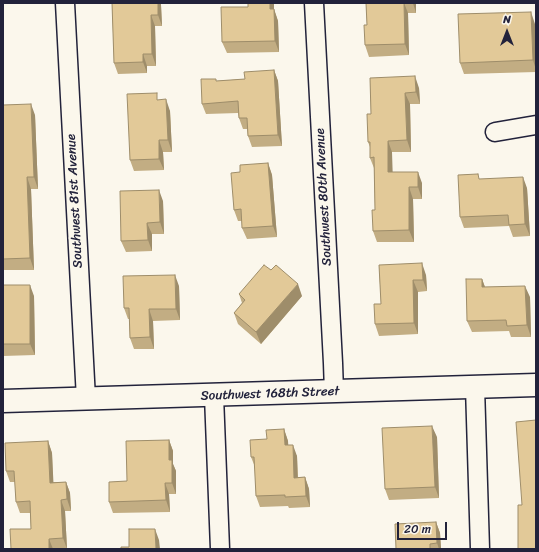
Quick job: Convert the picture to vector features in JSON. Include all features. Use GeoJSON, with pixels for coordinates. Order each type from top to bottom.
{"type":"FeatureCollection","features":[{"type":"Feature","properties":{"kind":"street","name":"Southwest 81st Avenue"},"geometry":{"type":"LineString","coordinates":[[65,3],[86,399]]}},
{"type":"Feature","properties":{"kind":"street","name":"Southwest 80th Avenue"},"geometry":{"type":"LineString","coordinates":[[314,3],[334,392]]}},
{"type":"Feature","properties":{"kind":"street"},"geometry":{"type":"LineString","coordinates":[[495,132],[536,125]]}},
{"type":"Feature","properties":{"kind":"street","name":"Southwest 168th Street"},"geometry":{"type":"LineString","coordinates":[[3,401],[214,396],[536,385]]}},
{"type":"Feature","properties":{"kind":"street"},"geometry":{"type":"LineString","coordinates":[[475,387],[480,549]]}},
{"type":"Feature","properties":{"kind":"street"},"geometry":{"type":"LineString","coordinates":[[214,396],[220,549]]}},
{"type":"Feature","properties":{"kind":"building"},"geometry":{"type":"Polygon","coordinates":[[[112,3],[158,3],[158,15],[151,15],[152,54],[143,54],[143,62],[114,63],[112,3]]]}},
{"type":"Feature","properties":{"kind":"building"},"geometry":{"type":"Polygon","coordinates":[[[248,3],[270,3],[270,9],[274,9],[275,41],[222,42],[221,7],[248,7],[248,3]]]}},
{"type":"Feature","properties":{"kind":"building"},"geometry":{"type":"Polygon","coordinates":[[[366,3],[404,3],[405,44],[365,45],[364,25],[367,25],[366,3]]]}},
{"type":"Feature","properties":{"kind":"building"},"geometry":{"type":"Polygon","coordinates":[[[531,12],[533,60],[460,63],[458,14],[531,12]]]}},
{"type":"Feature","properties":{"kind":"building"},"geometry":{"type":"Polygon","coordinates":[[[274,70],[278,135],[248,136],[247,118],[239,118],[238,101],[202,104],[201,79],[216,79],[216,81],[245,79],[244,72],[274,70]]]}},
{"type":"Feature","properties":{"kind":"building"},"geometry":{"type":"Polygon","coordinates":[[[415,76],[416,92],[405,93],[407,140],[388,141],[388,172],[418,172],[418,187],[409,187],[409,230],[373,231],[372,210],[375,210],[374,157],[370,158],[367,114],[371,114],[370,78],[415,76]]]}},
{"type":"Feature","properties":{"kind":"building"},"geometry":{"type":"Polygon","coordinates":[[[157,93],[157,100],[166,99],[168,140],[159,140],[159,159],[130,160],[127,94],[157,93]]]}},
{"type":"Feature","properties":{"kind":"building"},"geometry":{"type":"Polygon","coordinates":[[[31,104],[34,177],[27,177],[30,258],[3,259],[3,105],[31,104]]]}},
{"type":"Feature","properties":{"kind":"building"},"geometry":{"type":"Polygon","coordinates":[[[268,163],[273,226],[242,228],[241,209],[234,210],[231,173],[240,172],[240,165],[268,163]]]}},
{"type":"Feature","properties":{"kind":"building"},"geometry":{"type":"Polygon","coordinates":[[[478,174],[479,179],[523,177],[525,224],[509,225],[508,215],[460,217],[458,175],[478,174]]]}},
{"type":"Feature","properties":{"kind":"building"},"geometry":{"type":"Polygon","coordinates":[[[159,190],[160,222],[147,223],[148,240],[121,241],[120,191],[159,190]]]}},
{"type":"Feature","properties":{"kind":"building"},"geometry":{"type":"Polygon","coordinates":[[[422,263],[423,280],[413,280],[414,323],[375,324],[374,304],[381,304],[379,265],[422,263]]]}},
{"type":"Feature","properties":{"kind":"building"},"geometry":{"type":"Polygon","coordinates":[[[264,265],[271,270],[276,265],[298,284],[256,332],[234,313],[245,300],[239,294],[264,265]]]}},
{"type":"Feature","properties":{"kind":"building"},"geometry":{"type":"Polygon","coordinates":[[[175,275],[176,309],[149,309],[150,337],[130,338],[129,308],[124,308],[123,276],[175,275]]]}},
{"type":"Feature","properties":{"kind":"building"},"geometry":{"type":"Polygon","coordinates":[[[466,279],[482,279],[482,287],[525,286],[527,325],[507,326],[506,320],[467,321],[466,279]]]}},
{"type":"Feature","properties":{"kind":"building"},"geometry":{"type":"Polygon","coordinates":[[[3,285],[30,285],[30,344],[3,344],[3,285]]]}},
{"type":"Feature","properties":{"kind":"building"},"geometry":{"type":"Polygon","coordinates":[[[536,420],[536,549],[518,549],[518,505],[522,505],[516,422],[536,420]]]}},
{"type":"Feature","properties":{"kind":"building"},"geometry":{"type":"Polygon","coordinates":[[[432,426],[435,487],[385,489],[382,428],[432,426]]]}},
{"type":"Feature","properties":{"kind":"building"},"geometry":{"type":"Polygon","coordinates":[[[284,429],[285,445],[293,445],[294,478],[305,477],[306,496],[256,496],[254,457],[251,457],[250,440],[267,439],[266,430],[284,429]]]}},
{"type":"Feature","properties":{"kind":"building"},"geometry":{"type":"Polygon","coordinates":[[[169,440],[169,460],[172,460],[172,483],[165,483],[166,500],[109,502],[109,482],[127,481],[126,441],[169,440]]]}},
{"type":"Feature","properties":{"kind":"building"},"geometry":{"type":"Polygon","coordinates":[[[48,441],[50,483],[66,482],[67,499],[61,500],[63,538],[49,539],[49,549],[11,549],[10,529],[31,529],[30,501],[16,502],[14,471],[6,471],[5,443],[48,441]]]}},
{"type":"Feature","properties":{"kind":"building"},"geometry":{"type":"Polygon","coordinates":[[[436,522],[437,543],[430,544],[430,549],[396,549],[395,524],[436,522]]]}},
{"type":"Feature","properties":{"kind":"building"},"geometry":{"type":"Polygon","coordinates":[[[129,529],[155,529],[156,549],[121,549],[121,547],[129,547],[129,529]]]}}]}
